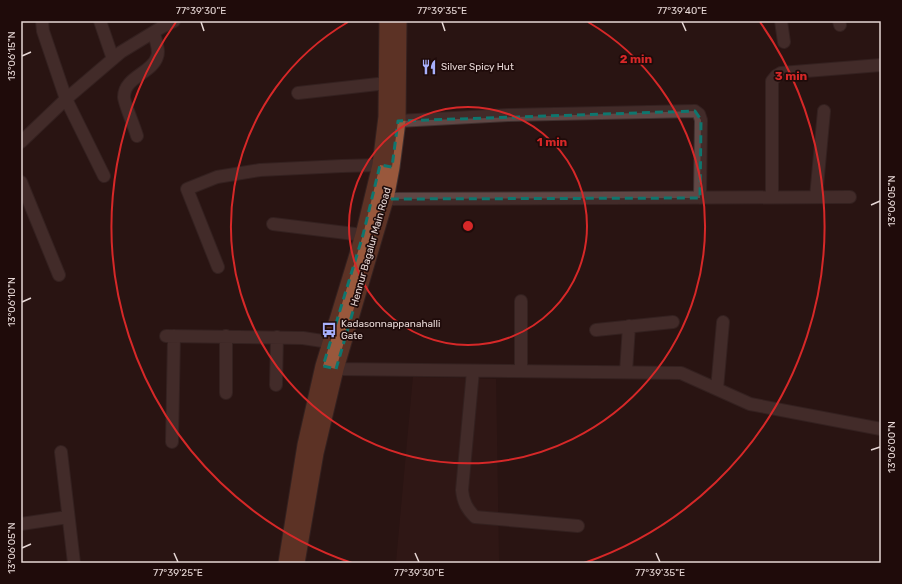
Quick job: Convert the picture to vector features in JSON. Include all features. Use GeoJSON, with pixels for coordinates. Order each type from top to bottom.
{"type":"FeatureCollection","features":[{"type":"Feature","properties":{"kind":"main road","name":"Hennur Bagalur Main Road"},"geometry":{"type":"LineString","coordinates":[[296,562],[305,445],[329,367],[386,199],[387,21]]}},
{"type":"Feature","properties":{"kind":"main road","name":"Hennur Bagalur Main Road"},"geometry":{"type":"LineString","coordinates":[[329,367],[329,342],[386,166],[398,121],[399,21]]}},
{"type":"Feature","properties":{"kind":"street"},"geometry":{"type":"LineString","coordinates":[[42,21],[43,31],[66,99],[104,176]]}},
{"type":"Feature","properties":{"kind":"street"},"geometry":{"type":"LineString","coordinates":[[100,21],[113,59]]}},
{"type":"Feature","properties":{"kind":"street"},"geometry":{"type":"LineString","coordinates":[[21,142],[66,99],[121,52],[174,21]]}},
{"type":"Feature","properties":{"kind":"street"},"geometry":{"type":"LineString","coordinates":[[781,21],[784,42]]}},
{"type":"Feature","properties":{"kind":"street"},"geometry":{"type":"LineString","coordinates":[[137,136],[124,97],[131,82],[154,63],[158,56],[154,32]]}},
{"type":"Feature","properties":{"kind":"street"},"geometry":{"type":"LineString","coordinates":[[772,197],[772,81],[776,76],[781,73],[881,65]]}},
{"type":"Feature","properties":{"kind":"street"},"geometry":{"type":"LineString","coordinates":[[298,93],[387,83]]}},
{"type":"Feature","properties":{"kind":"street"},"geometry":{"type":"LineString","coordinates":[[816,197],[824,110]]}},
{"type":"Feature","properties":{"kind":"street"},"geometry":{"type":"LineString","coordinates":[[398,121],[508,115],[695,111],[699,114],[701,120],[700,198]]}},
{"type":"Feature","properties":{"kind":"street"},"geometry":{"type":"LineString","coordinates":[[218,267],[187,189],[217,177],[260,170],[386,166]]}},
{"type":"Feature","properties":{"kind":"street"},"geometry":{"type":"LineString","coordinates":[[21,182],[59,275]]}},
{"type":"Feature","properties":{"kind":"street"},"geometry":{"type":"LineString","coordinates":[[386,199],[850,197]]}},
{"type":"Feature","properties":{"kind":"street"},"geometry":{"type":"LineString","coordinates":[[273,224],[363,235]]}},
{"type":"Feature","properties":{"kind":"street"},"geometry":{"type":"LineString","coordinates":[[521,371],[522,301]]}},
{"type":"Feature","properties":{"kind":"street"},"geometry":{"type":"LineString","coordinates":[[596,330],[673,322]]}},
{"type":"Feature","properties":{"kind":"street"},"geometry":{"type":"LineString","coordinates":[[717,389],[723,322]]}},
{"type":"Feature","properties":{"kind":"street"},"geometry":{"type":"LineString","coordinates":[[626,372],[630,326]]}},
{"type":"Feature","properties":{"kind":"street"},"geometry":{"type":"LineString","coordinates":[[172,442],[170,336],[303,338],[329,342]]}},
{"type":"Feature","properties":{"kind":"street"},"geometry":{"type":"LineString","coordinates":[[226,336],[226,393]]}},
{"type":"Feature","properties":{"kind":"street"},"geometry":{"type":"LineString","coordinates":[[276,337],[276,385]]}},
{"type":"Feature","properties":{"kind":"street"},"geometry":{"type":"LineString","coordinates":[[329,367],[473,371],[682,373],[750,404],[881,429]]}},
{"type":"Feature","properties":{"kind":"street"},"geometry":{"type":"LineString","coordinates":[[473,371],[462,490],[462,499],[469,511],[475,517],[578,526]]}},
{"type":"Feature","properties":{"kind":"street"},"geometry":{"type":"LineString","coordinates":[[61,452],[74,563]]}},
{"type":"Feature","properties":{"kind":"street"},"geometry":{"type":"LineString","coordinates":[[21,524],[68,517]]}},
{"type":"Feature","properties":{"kind":"highlighted area"},"geometry":{"type":"Polygon","coordinates":[[[695,111],[701,120],[700,198],[386,199],[336,369],[323,366],[363,235],[380,165],[392,167],[398,121],[695,111]]]}},
{"type":"Feature","properties":{"kind":"shaded area"},"geometry":{"type":"Polygon","coordinates":[[[413,377],[496,379],[499,563],[396,563],[413,377]]]}},
{"type":"Feature","properties":{"kind":"place","name":"Silver Spicy Hut"},"geometry":{"type":"Point","coordinates":[429,67]}},
{"type":"Feature","properties":{"kind":"place","name":"Kadasonnappanahalli Gate"},"geometry":{"type":"Point","coordinates":[329,330]}}]}
